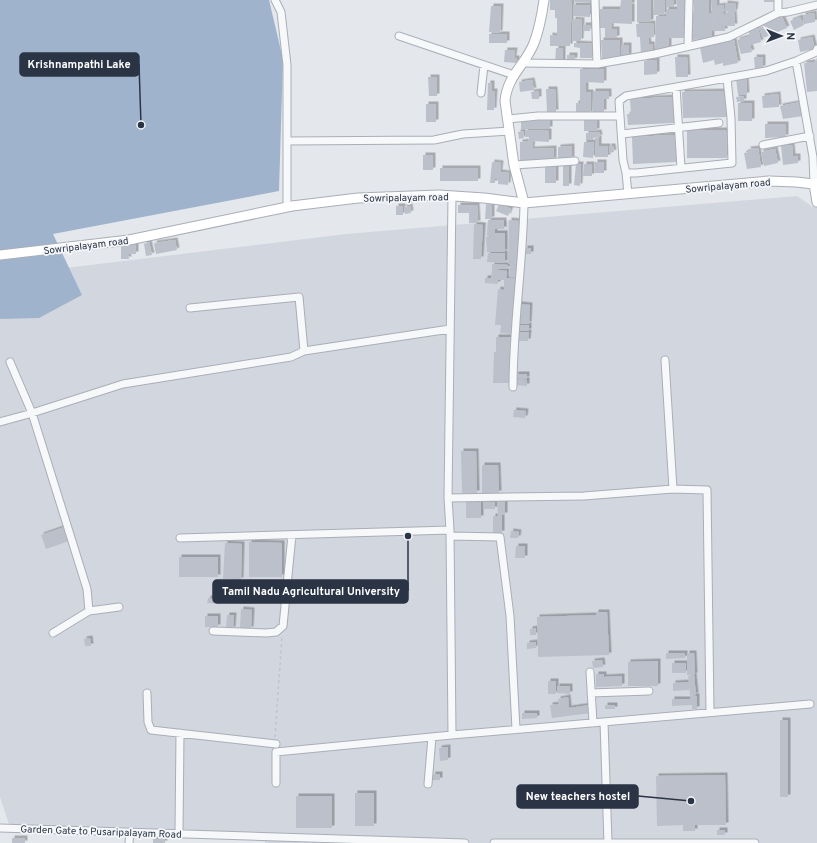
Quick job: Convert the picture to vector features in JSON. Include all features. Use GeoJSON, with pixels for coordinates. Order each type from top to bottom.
{"type":"FeatureCollection","features":[{"type":"Feature","properties":{"kind":"street"},"geometry":{"type":"LineString","coordinates":[[275,0],[281,12],[286,41],[287,207]]}},
{"type":"Feature","properties":{"kind":"street"},"geometry":{"type":"LineString","coordinates":[[513,387],[513,364],[524,203],[514,165],[505,101],[506,91],[514,75],[523,63],[534,43],[544,0]]}},
{"type":"Feature","properties":{"kind":"street"},"geometry":{"type":"LineString","coordinates":[[595,0],[597,64]]}},
{"type":"Feature","properties":{"kind":"street"},"geometry":{"type":"LineString","coordinates":[[688,46],[689,0]]}},
{"type":"Feature","properties":{"kind":"street"},"geometry":{"type":"LineString","coordinates":[[778,0],[778,13]]}},
{"type":"Feature","properties":{"kind":"street"},"geometry":{"type":"LineString","coordinates":[[523,63],[597,64],[729,37],[778,13],[817,5]]}},
{"type":"Feature","properties":{"kind":"street"},"geometry":{"type":"LineString","coordinates":[[399,36],[514,75]]}},
{"type":"Feature","properties":{"kind":"street"},"geometry":{"type":"LineString","coordinates":[[628,194],[623,160],[619,101],[626,96],[766,71],[796,61],[816,52],[817,49]]}},
{"type":"Feature","properties":{"kind":"street"},"geometry":{"type":"LineString","coordinates":[[796,61],[814,157],[817,202]]}},
{"type":"Feature","properties":{"kind":"street"},"geometry":{"type":"LineString","coordinates":[[481,94],[484,65]]}},
{"type":"Feature","properties":{"kind":"street"},"geometry":{"type":"LineString","coordinates":[[626,173],[732,163],[731,118],[727,78]]}},
{"type":"Feature","properties":{"kind":"street"},"geometry":{"type":"LineString","coordinates":[[676,87],[680,128],[681,168]]}},
{"type":"Feature","properties":{"kind":"street"},"geometry":{"type":"LineString","coordinates":[[508,119],[538,116],[620,116]]}},
{"type":"Feature","properties":{"kind":"street"},"geometry":{"type":"LineString","coordinates":[[622,134],[719,123]]}},
{"type":"Feature","properties":{"kind":"street"},"geometry":{"type":"LineString","coordinates":[[287,141],[434,140],[463,134],[510,131]]}},
{"type":"Feature","properties":{"kind":"street"},"geometry":{"type":"LineString","coordinates":[[763,145],[810,136]]}},
{"type":"Feature","properties":{"kind":"street"},"geometry":{"type":"LineString","coordinates":[[514,165],[575,161]]}},
{"type":"Feature","properties":{"kind":"street","name":"Sowripalayam road"},"geometry":{"type":"LineString","coordinates":[[0,255],[129,240],[287,207],[358,198],[452,196],[524,203],[769,181],[816,184]]}},
{"type":"Feature","properties":{"kind":"street"},"geometry":{"type":"LineString","coordinates":[[452,196],[448,498],[450,533],[452,735]]}},
{"type":"Feature","properties":{"kind":"street"},"geometry":{"type":"LineString","coordinates":[[190,308],[299,296],[304,351]]}},
{"type":"Feature","properties":{"kind":"street"},"geometry":{"type":"LineString","coordinates":[[0,422],[123,384],[291,357],[304,351],[450,329]]}},
{"type":"Feature","properties":{"kind":"street"},"geometry":{"type":"LineString","coordinates":[[665,360],[673,489]]}},
{"type":"Feature","properties":{"kind":"street"},"geometry":{"type":"LineString","coordinates":[[10,362],[32,413],[86,589],[89,611]]}},
{"type":"Feature","properties":{"kind":"street"},"geometry":{"type":"LineString","coordinates":[[448,498],[584,496],[673,489],[707,490],[710,712]]}},
{"type":"Feature","properties":{"kind":"street"},"geometry":{"type":"LineString","coordinates":[[180,538],[292,534],[450,533],[500,537],[510,616],[516,729]]}},
{"type":"Feature","properties":{"kind":"street"},"geometry":{"type":"LineString","coordinates":[[213,631],[266,633],[276,632],[283,626],[292,534]]}},
{"type":"Feature","properties":{"kind":"street"},"geometry":{"type":"LineString","coordinates":[[53,633],[89,611],[119,608]]}},
{"type":"Feature","properties":{"kind":"street"},"geometry":{"type":"LineString","coordinates":[[590,672],[593,723]]}},
{"type":"Feature","properties":{"kind":"street"},"geometry":{"type":"LineString","coordinates":[[592,693],[649,691]]}},
{"type":"Feature","properties":{"kind":"street"},"geometry":{"type":"LineString","coordinates":[[147,693],[148,722],[151,730],[276,744]]}},
{"type":"Feature","properties":{"kind":"street"},"geometry":{"type":"LineString","coordinates":[[276,783],[276,752],[516,729],[810,704]]}},
{"type":"Feature","properties":{"kind":"street"},"geometry":{"type":"LineString","coordinates":[[604,722],[608,843]]}},
{"type":"Feature","properties":{"kind":"street"},"geometry":{"type":"LineString","coordinates":[[179,833],[180,733]]}},
{"type":"Feature","properties":{"kind":"street"},"geometry":{"type":"LineString","coordinates":[[428,784],[432,737]]}},
{"type":"Feature","properties":{"kind":"street","name":"Garden Gate to Pusaripalayam Road"},"geometry":{"type":"LineString","coordinates":[[0,828],[179,833],[334,841],[465,843]]}},
{"type":"Feature","properties":{"kind":"street"},"geometry":{"type":"LineString","coordinates":[[129,843],[130,832]]}},
{"type":"Feature","properties":{"kind":"street"},"geometry":{"type":"LineString","coordinates":[[494,843],[755,843]]}},
{"type":"Feature","properties":{"kind":"path"},"geometry":{"type":"LineString","coordinates":[[276,744],[283,626]]}},
{"type":"Feature","properties":{"kind":"shaded area"},"geometry":{"type":"Polygon","coordinates":[[[797,196],[813,207],[817,199],[817,843],[265,843],[265,835],[11,830],[0,797],[0,276],[346,234],[797,196]]]}},
{"type":"Feature","properties":{"kind":"water"},"geometry":{"type":"Polygon","coordinates":[[[0,0],[269,0],[283,59],[279,191],[53,234],[82,295],[39,318],[0,319],[0,0]]]}},
{"type":"Feature","properties":{"kind":"building"},"geometry":{"type":"Polygon","coordinates":[[[550,0],[572,0],[570,46],[550,46],[550,35],[557,36],[557,18],[555,18],[555,10],[550,10],[550,0]]]}},
{"type":"Feature","properties":{"kind":"building"},"geometry":{"type":"Polygon","coordinates":[[[575,0],[592,0],[592,3],[575,2],[575,0]]]}},
{"type":"Feature","properties":{"kind":"building"},"geometry":{"type":"Polygon","coordinates":[[[621,0],[632,0],[632,5],[624,5],[632,6],[632,24],[612,23],[611,29],[617,29],[617,38],[605,38],[605,28],[600,28],[600,9],[620,9],[621,0]]]}},
{"type":"Feature","properties":{"kind":"building"},"geometry":{"type":"Polygon","coordinates":[[[637,0],[651,0],[651,22],[637,22],[637,0]]]}},
{"type":"Feature","properties":{"kind":"building"},"geometry":{"type":"Polygon","coordinates":[[[654,0],[665,0],[664,15],[653,15],[654,0]]]}},
{"type":"Feature","properties":{"kind":"building"},"geometry":{"type":"Polygon","coordinates":[[[666,0],[674,0],[674,7],[666,7],[666,0]]]}},
{"type":"Feature","properties":{"kind":"building"},"geometry":{"type":"Polygon","coordinates":[[[677,0],[687,0],[686,38],[669,38],[669,50],[655,50],[656,16],[667,16],[666,9],[677,9],[677,0]]]}},
{"type":"Feature","properties":{"kind":"building"},"geometry":{"type":"Polygon","coordinates":[[[693,0],[709,0],[709,13],[694,13],[693,0]]]}},
{"type":"Feature","properties":{"kind":"building"},"geometry":{"type":"Polygon","coordinates":[[[711,0],[717,0],[717,6],[724,5],[724,12],[712,13],[711,0]]]}},
{"type":"Feature","properties":{"kind":"building"},"geometry":{"type":"Polygon","coordinates":[[[764,0],[776,0],[776,2],[764,2],[764,0]]]}},
{"type":"Feature","properties":{"kind":"building"},"geometry":{"type":"Polygon","coordinates":[[[725,3],[736,4],[735,12],[725,11],[725,3]]]}},
{"type":"Feature","properties":{"kind":"building"},"geometry":{"type":"Polygon","coordinates":[[[573,5],[590,5],[590,17],[573,16],[573,5]]]}},
{"type":"Feature","properties":{"kind":"building"},"geometry":{"type":"Polygon","coordinates":[[[491,6],[501,6],[500,33],[489,32],[491,6]]]}},
{"type":"Feature","properties":{"kind":"building"},"geometry":{"type":"Polygon","coordinates":[[[734,12],[735,26],[725,26],[725,13],[734,12]]]}},
{"type":"Feature","properties":{"kind":"building"},"geometry":{"type":"Polygon","coordinates":[[[691,13],[712,13],[712,39],[691,40],[691,13]]]}},
{"type":"Feature","properties":{"kind":"building"},"geometry":{"type":"Polygon","coordinates":[[[712,13],[724,13],[725,31],[713,31],[712,13]]]}},
{"type":"Feature","properties":{"kind":"building"},"geometry":{"type":"Polygon","coordinates":[[[814,13],[815,22],[804,24],[803,15],[814,13]]]}},
{"type":"Feature","properties":{"kind":"building"},"geometry":{"type":"Polygon","coordinates":[[[782,17],[787,28],[763,38],[759,28],[782,17]]]}},
{"type":"Feature","properties":{"kind":"building"},"geometry":{"type":"Polygon","coordinates":[[[800,17],[804,25],[794,30],[790,21],[800,17]]]}},
{"type":"Feature","properties":{"kind":"building"},"geometry":{"type":"Polygon","coordinates":[[[573,19],[582,20],[581,41],[572,41],[573,19]]]}},
{"type":"Feature","properties":{"kind":"building"},"geometry":{"type":"Polygon","coordinates":[[[653,23],[654,37],[648,38],[649,44],[652,44],[653,54],[641,55],[640,37],[637,37],[636,24],[653,23]]]}},
{"type":"Feature","properties":{"kind":"building"},"geometry":{"type":"Polygon","coordinates":[[[583,25],[591,25],[590,31],[583,31],[583,25]]]}},
{"type":"Feature","properties":{"kind":"building"},"geometry":{"type":"Polygon","coordinates":[[[758,28],[761,42],[750,45],[752,52],[741,54],[737,40],[750,36],[748,30],[758,28]]]}},
{"type":"Feature","properties":{"kind":"building"},"geometry":{"type":"Polygon","coordinates":[[[489,34],[507,34],[507,43],[489,43],[489,34]]]}},
{"type":"Feature","properties":{"kind":"building"},"geometry":{"type":"Polygon","coordinates":[[[812,37],[815,49],[800,52],[798,40],[812,37]]]}},
{"type":"Feature","properties":{"kind":"building"},"geometry":{"type":"Polygon","coordinates":[[[601,40],[620,40],[620,58],[602,59],[601,40]]]}},
{"type":"Feature","properties":{"kind":"building"},"geometry":{"type":"Polygon","coordinates":[[[734,40],[738,63],[723,66],[723,63],[715,65],[714,60],[703,63],[700,47],[734,40]]]}},
{"type":"Feature","properties":{"kind":"building"},"geometry":{"type":"Polygon","coordinates":[[[574,43],[593,44],[592,58],[580,58],[580,48],[574,47],[574,43]]]}},
{"type":"Feature","properties":{"kind":"building"},"geometry":{"type":"Polygon","coordinates":[[[621,45],[629,45],[629,58],[621,58],[621,45]]]}},
{"type":"Feature","properties":{"kind":"building"},"geometry":{"type":"Polygon","coordinates":[[[556,48],[563,48],[563,63],[555,62],[556,48]]]}},
{"type":"Feature","properties":{"kind":"building"},"geometry":{"type":"Polygon","coordinates":[[[505,50],[515,50],[514,58],[517,58],[517,63],[504,62],[505,50]]]}},
{"type":"Feature","properties":{"kind":"building"},"geometry":{"type":"Polygon","coordinates":[[[567,55],[575,55],[575,60],[567,61],[567,55]]]}},
{"type":"Feature","properties":{"kind":"building"},"geometry":{"type":"Polygon","coordinates":[[[675,57],[687,57],[688,77],[676,77],[675,57]]]}},
{"type":"Feature","properties":{"kind":"building"},"geometry":{"type":"Polygon","coordinates":[[[754,57],[763,57],[763,68],[755,69],[754,57]]]}},
{"type":"Feature","properties":{"kind":"building"},"geometry":{"type":"Polygon","coordinates":[[[657,60],[657,74],[644,75],[644,61],[657,60]]]}},
{"type":"Feature","properties":{"kind":"building"},"geometry":{"type":"Polygon","coordinates":[[[814,61],[817,61],[817,91],[807,92],[804,63],[813,62],[816,79],[814,61]]]}},
{"type":"Feature","properties":{"kind":"building"},"geometry":{"type":"Polygon","coordinates":[[[580,69],[604,69],[604,83],[586,82],[586,92],[591,92],[590,114],[576,113],[576,103],[580,103],[580,69]]]}},
{"type":"Feature","properties":{"kind":"building"},"geometry":{"type":"Polygon","coordinates":[[[428,77],[437,77],[437,96],[429,96],[428,77]]]}},
{"type":"Feature","properties":{"kind":"building"},"geometry":{"type":"Polygon","coordinates":[[[736,78],[746,78],[747,95],[738,95],[736,78]]]}},
{"type":"Feature","properties":{"kind":"building"},"geometry":{"type":"Polygon","coordinates":[[[532,80],[534,90],[520,92],[519,82],[532,80]]]}},
{"type":"Feature","properties":{"kind":"building"},"geometry":{"type":"Polygon","coordinates":[[[488,83],[492,83],[492,91],[495,91],[494,110],[487,110],[488,83]]]}},
{"type":"Feature","properties":{"kind":"building"},"geometry":{"type":"Polygon","coordinates":[[[546,89],[555,89],[556,112],[547,112],[546,89]]]}},
{"type":"Feature","properties":{"kind":"building"},"geometry":{"type":"Polygon","coordinates":[[[539,91],[539,99],[532,99],[531,92],[539,91]]]}},
{"type":"Feature","properties":{"kind":"building"},"geometry":{"type":"Polygon","coordinates":[[[593,91],[609,91],[609,99],[604,99],[604,112],[593,112],[593,91]]]}},
{"type":"Feature","properties":{"kind":"building"},"geometry":{"type":"Polygon","coordinates":[[[726,91],[727,117],[683,118],[682,92],[726,91]]]}},
{"type":"Feature","properties":{"kind":"building"},"geometry":{"type":"Polygon","coordinates":[[[778,94],[779,107],[763,108],[762,96],[778,94]]]}},
{"type":"Feature","properties":{"kind":"building"},"geometry":{"type":"Polygon","coordinates":[[[744,96],[744,101],[737,102],[736,97],[744,96]]]}},
{"type":"Feature","properties":{"kind":"building"},"geometry":{"type":"Polygon","coordinates":[[[673,97],[674,123],[628,125],[627,114],[631,114],[630,99],[673,97]]]}},
{"type":"Feature","properties":{"kind":"building"},"geometry":{"type":"Polygon","coordinates":[[[801,102],[803,116],[783,119],[780,106],[801,102]]]}},
{"type":"Feature","properties":{"kind":"building"},"geometry":{"type":"Polygon","coordinates":[[[738,103],[752,103],[752,121],[738,121],[738,103]]]}},
{"type":"Feature","properties":{"kind":"building"},"geometry":{"type":"Polygon","coordinates":[[[426,104],[436,104],[436,122],[426,122],[426,104]]]}},
{"type":"Feature","properties":{"kind":"building"},"geometry":{"type":"Polygon","coordinates":[[[550,120],[550,129],[521,129],[521,121],[550,120]]]}},
{"type":"Feature","properties":{"kind":"building"},"geometry":{"type":"Polygon","coordinates":[[[584,120],[597,120],[597,131],[584,131],[584,120]]]}},
{"type":"Feature","properties":{"kind":"building"},"geometry":{"type":"Polygon","coordinates":[[[765,124],[786,124],[786,137],[765,138],[765,124]]]}},
{"type":"Feature","properties":{"kind":"building"},"geometry":{"type":"Polygon","coordinates":[[[525,130],[549,131],[549,142],[533,141],[532,149],[554,148],[554,160],[520,160],[520,142],[528,141],[528,148],[529,137],[525,137],[525,130]]]}},
{"type":"Feature","properties":{"kind":"building"},"geometry":{"type":"Polygon","coordinates":[[[687,130],[726,130],[727,158],[687,158],[687,130]]]}},
{"type":"Feature","properties":{"kind":"building"},"geometry":{"type":"Polygon","coordinates":[[[523,131],[524,138],[519,139],[518,132],[523,131]]]}},
{"type":"Feature","properties":{"kind":"building"},"geometry":{"type":"Polygon","coordinates":[[[599,132],[600,137],[593,138],[593,140],[586,140],[586,133],[599,132]]]}},
{"type":"Feature","properties":{"kind":"building"},"geometry":{"type":"Polygon","coordinates":[[[675,135],[676,162],[633,164],[632,137],[675,135]]]}},
{"type":"Feature","properties":{"kind":"building"},"geometry":{"type":"Polygon","coordinates":[[[595,138],[599,138],[599,146],[608,146],[608,157],[595,157],[595,138]]]}},
{"type":"Feature","properties":{"kind":"building"},"geometry":{"type":"Polygon","coordinates":[[[584,142],[594,142],[593,158],[583,157],[584,142]]]}},
{"type":"Feature","properties":{"kind":"building"},"geometry":{"type":"Polygon","coordinates":[[[792,145],[793,156],[798,156],[798,163],[783,165],[781,146],[792,145]]]}},
{"type":"Feature","properties":{"kind":"building"},"geometry":{"type":"Polygon","coordinates":[[[572,146],[572,159],[558,160],[558,147],[572,146]]]}},
{"type":"Feature","properties":{"kind":"building"},"geometry":{"type":"Polygon","coordinates":[[[609,146],[613,146],[614,152],[609,153],[609,146]]]}},
{"type":"Feature","properties":{"kind":"building"},"geometry":{"type":"Polygon","coordinates":[[[758,148],[761,167],[747,169],[744,153],[749,152],[748,149],[758,148]]]}},
{"type":"Feature","properties":{"kind":"building"},"geometry":{"type":"Polygon","coordinates":[[[775,149],[778,163],[764,166],[761,152],[775,149]]]}},
{"type":"Feature","properties":{"kind":"building"},"geometry":{"type":"Polygon","coordinates":[[[423,155],[433,155],[433,170],[423,170],[423,155]]]}},
{"type":"Feature","properties":{"kind":"building"},"geometry":{"type":"Polygon","coordinates":[[[492,162],[501,163],[500,172],[509,173],[508,185],[498,184],[498,179],[495,179],[495,183],[490,183],[492,162]]]}},
{"type":"Feature","properties":{"kind":"building"},"geometry":{"type":"Polygon","coordinates":[[[595,162],[604,162],[604,173],[595,173],[595,162]]]}},
{"type":"Feature","properties":{"kind":"building"},"geometry":{"type":"Polygon","coordinates":[[[563,164],[569,164],[569,186],[563,186],[563,164]]]}},
{"type":"Feature","properties":{"kind":"building"},"geometry":{"type":"Polygon","coordinates":[[[576,164],[581,164],[580,186],[574,185],[576,164]]]}},
{"type":"Feature","properties":{"kind":"building"},"geometry":{"type":"Polygon","coordinates":[[[584,164],[592,164],[592,176],[583,176],[584,164]]]}},
{"type":"Feature","properties":{"kind":"building"},"geometry":{"type":"Polygon","coordinates":[[[545,165],[556,165],[556,183],[545,183],[545,165]]]}},
{"type":"Feature","properties":{"kind":"building"},"geometry":{"type":"Polygon","coordinates":[[[440,168],[478,168],[478,181],[440,181],[440,168]]]}},
{"type":"Feature","properties":{"kind":"building"},"geometry":{"type":"Polygon","coordinates":[[[486,204],[492,205],[492,219],[485,219],[486,204]]]}},
{"type":"Feature","properties":{"kind":"building"},"geometry":{"type":"Polygon","coordinates":[[[499,204],[511,209],[508,216],[496,211],[499,204]]]}},
{"type":"Feature","properties":{"kind":"building"},"geometry":{"type":"Polygon","coordinates":[[[458,205],[477,205],[478,223],[469,223],[469,213],[458,213],[458,205]]]}},
{"type":"Feature","properties":{"kind":"building"},"geometry":{"type":"Polygon","coordinates":[[[396,206],[403,206],[403,215],[396,215],[396,206]]]}},
{"type":"Feature","properties":{"kind":"building"},"geometry":{"type":"Polygon","coordinates":[[[410,206],[411,213],[405,214],[404,207],[410,206]]]}},
{"type":"Feature","properties":{"kind":"building"},"geometry":{"type":"Polygon","coordinates":[[[488,220],[504,220],[504,229],[495,229],[495,233],[505,233],[505,252],[487,252],[486,237],[495,237],[487,236],[488,220]]]}},
{"type":"Feature","properties":{"kind":"building"},"geometry":{"type":"Polygon","coordinates":[[[509,220],[521,221],[520,264],[508,264],[509,220]]]}},
{"type":"Feature","properties":{"kind":"building"},"geometry":{"type":"Polygon","coordinates":[[[474,224],[483,225],[481,259],[473,259],[474,224]]]}},
{"type":"Feature","properties":{"kind":"building"},"geometry":{"type":"Polygon","coordinates":[[[175,240],[177,250],[156,254],[154,243],[175,240]]]}},
{"type":"Feature","properties":{"kind":"building"},"geometry":{"type":"Polygon","coordinates":[[[149,242],[152,255],[146,256],[144,244],[149,242]]]}},
{"type":"Feature","properties":{"kind":"building"},"geometry":{"type":"Polygon","coordinates":[[[136,243],[136,254],[128,254],[129,259],[121,259],[121,244],[136,243]]]}},
{"type":"Feature","properties":{"kind":"building"},"geometry":{"type":"Polygon","coordinates":[[[525,248],[531,248],[531,254],[525,254],[525,248]]]}},
{"type":"Feature","properties":{"kind":"building"},"geometry":{"type":"Polygon","coordinates":[[[488,253],[505,253],[505,263],[487,262],[488,253]]]}},
{"type":"Feature","properties":{"kind":"building"},"geometry":{"type":"Polygon","coordinates":[[[492,264],[508,265],[508,269],[492,269],[492,264]]]}},
{"type":"Feature","properties":{"kind":"building"},"geometry":{"type":"Polygon","coordinates":[[[510,264],[519,265],[518,278],[509,277],[510,264]]]}},
{"type":"Feature","properties":{"kind":"building"},"geometry":{"type":"Polygon","coordinates":[[[492,269],[507,271],[506,278],[517,279],[513,334],[500,333],[501,325],[495,325],[498,289],[504,290],[504,280],[498,280],[498,284],[485,283],[485,278],[491,278],[492,269]]]}},
{"type":"Feature","properties":{"kind":"building"},"geometry":{"type":"Polygon","coordinates":[[[519,304],[530,305],[529,324],[519,324],[519,304]]]}},
{"type":"Feature","properties":{"kind":"building"},"geometry":{"type":"Polygon","coordinates":[[[517,325],[529,325],[529,331],[516,331],[517,325]]]}},
{"type":"Feature","properties":{"kind":"building"},"geometry":{"type":"Polygon","coordinates":[[[517,332],[529,332],[528,341],[517,341],[517,332]]]}},
{"type":"Feature","properties":{"kind":"building"},"geometry":{"type":"Polygon","coordinates":[[[496,337],[512,337],[511,383],[493,383],[496,337]]]}},
{"type":"Feature","properties":{"kind":"building"},"geometry":{"type":"Polygon","coordinates":[[[516,374],[527,374],[527,379],[515,378],[516,374]]]}},
{"type":"Feature","properties":{"kind":"building"},"geometry":{"type":"Polygon","coordinates":[[[515,379],[527,380],[527,386],[514,385],[515,379]]]}},
{"type":"Feature","properties":{"kind":"building"},"geometry":{"type":"Polygon","coordinates":[[[514,410],[526,411],[525,418],[513,417],[514,410]]]}},
{"type":"Feature","properties":{"kind":"building"},"geometry":{"type":"Polygon","coordinates":[[[461,451],[476,451],[477,493],[462,493],[461,451]]]}},
{"type":"Feature","properties":{"kind":"building"},"geometry":{"type":"Polygon","coordinates":[[[482,465],[498,465],[499,493],[482,493],[482,465]]]}},
{"type":"Feature","properties":{"kind":"building"},"geometry":{"type":"Polygon","coordinates":[[[497,501],[505,501],[505,515],[502,515],[502,533],[493,533],[493,516],[498,516],[497,501]]]}},
{"type":"Feature","properties":{"kind":"building"},"geometry":{"type":"Polygon","coordinates":[[[466,502],[481,502],[481,518],[466,518],[466,502]]]}},
{"type":"Feature","properties":{"kind":"building"},"geometry":{"type":"Polygon","coordinates":[[[483,502],[495,502],[495,509],[483,509],[483,502]]]}},
{"type":"Feature","properties":{"kind":"building"},"geometry":{"type":"Polygon","coordinates":[[[64,527],[69,541],[46,549],[41,535],[64,527]]]}},
{"type":"Feature","properties":{"kind":"building"},"geometry":{"type":"Polygon","coordinates":[[[511,531],[519,532],[518,538],[510,538],[511,531]]]}},
{"type":"Feature","properties":{"kind":"building"},"geometry":{"type":"Polygon","coordinates":[[[249,542],[282,543],[282,577],[249,577],[249,542]]]}},
{"type":"Feature","properties":{"kind":"building"},"geometry":{"type":"Polygon","coordinates":[[[225,543],[242,544],[241,580],[223,579],[225,543]]]}},
{"type":"Feature","properties":{"kind":"building"},"geometry":{"type":"Polygon","coordinates":[[[516,546],[525,546],[525,558],[515,558],[516,546]]]}},
{"type":"Feature","properties":{"kind":"building"},"geometry":{"type":"Polygon","coordinates":[[[179,557],[218,557],[218,577],[179,577],[179,557]]]}},
{"type":"Feature","properties":{"kind":"building"},"geometry":{"type":"Polygon","coordinates":[[[208,598],[219,599],[219,604],[207,603],[208,598]]]}},
{"type":"Feature","properties":{"kind":"building"},"geometry":{"type":"Polygon","coordinates":[[[241,609],[252,610],[251,629],[240,629],[241,609]]]}},
{"type":"Feature","properties":{"kind":"building"},"geometry":{"type":"Polygon","coordinates":[[[596,612],[607,612],[609,655],[538,657],[537,617],[596,615],[596,612]]]}},
{"type":"Feature","properties":{"kind":"building"},"geometry":{"type":"Polygon","coordinates":[[[227,615],[234,615],[233,629],[226,629],[227,615]]]}},
{"type":"Feature","properties":{"kind":"building"},"geometry":{"type":"Polygon","coordinates":[[[205,616],[218,616],[218,627],[205,627],[205,616]]]}},
{"type":"Feature","properties":{"kind":"building"},"geometry":{"type":"Polygon","coordinates":[[[536,628],[536,635],[530,635],[530,629],[536,628]]]}},
{"type":"Feature","properties":{"kind":"building"},"geometry":{"type":"Polygon","coordinates":[[[90,638],[91,646],[85,646],[84,639],[90,638]]]}},
{"type":"Feature","properties":{"kind":"building"},"geometry":{"type":"Polygon","coordinates":[[[536,642],[536,648],[527,649],[527,643],[536,642]]]}},
{"type":"Feature","properties":{"kind":"building"},"geometry":{"type":"Polygon","coordinates":[[[666,653],[685,653],[685,658],[666,659],[666,653]]]}},
{"type":"Feature","properties":{"kind":"building"},"geometry":{"type":"Polygon","coordinates":[[[687,653],[694,653],[695,675],[687,675],[687,653]]]}},
{"type":"Feature","properties":{"kind":"building"},"geometry":{"type":"Polygon","coordinates":[[[602,660],[603,667],[593,668],[592,661],[602,660]]]}},
{"type":"Feature","properties":{"kind":"building"},"geometry":{"type":"Polygon","coordinates":[[[658,661],[658,686],[628,686],[628,662],[658,661]]]}},
{"type":"Feature","properties":{"kind":"building"},"geometry":{"type":"Polygon","coordinates":[[[672,663],[686,663],[686,673],[672,673],[672,663]]]}},
{"type":"Feature","properties":{"kind":"building"},"geometry":{"type":"Polygon","coordinates":[[[596,674],[604,674],[604,677],[622,676],[622,686],[596,687],[596,674]]]}},
{"type":"Feature","properties":{"kind":"building"},"geometry":{"type":"Polygon","coordinates":[[[694,675],[696,695],[690,696],[689,684],[689,690],[673,691],[673,683],[689,682],[688,676],[694,675]]]}},
{"type":"Feature","properties":{"kind":"building"},"geometry":{"type":"Polygon","coordinates":[[[548,681],[556,681],[556,694],[548,694],[548,681]]]}},
{"type":"Feature","properties":{"kind":"building"},"geometry":{"type":"Polygon","coordinates":[[[557,686],[570,686],[570,694],[557,693],[557,686]]]}},
{"type":"Feature","properties":{"kind":"building"},"geometry":{"type":"Polygon","coordinates":[[[690,696],[697,696],[697,709],[692,709],[692,705],[672,706],[672,699],[690,699],[690,696]]]}},
{"type":"Feature","properties":{"kind":"building"},"geometry":{"type":"Polygon","coordinates":[[[568,697],[569,708],[590,705],[591,713],[552,718],[550,705],[559,704],[558,699],[568,697]]]}},
{"type":"Feature","properties":{"kind":"building"},"geometry":{"type":"Polygon","coordinates":[[[605,705],[615,705],[615,709],[605,709],[605,705]]]}},
{"type":"Feature","properties":{"kind":"building"},"geometry":{"type":"Polygon","coordinates":[[[522,713],[537,713],[537,718],[522,719],[522,713]]]}},
{"type":"Feature","properties":{"kind":"building"},"geometry":{"type":"Polygon","coordinates":[[[780,720],[788,720],[788,797],[780,797],[780,720]]]}},
{"type":"Feature","properties":{"kind":"building"},"geometry":{"type":"Polygon","coordinates":[[[448,747],[448,760],[440,761],[439,748],[448,747]]]}},
{"type":"Feature","properties":{"kind":"building"},"geometry":{"type":"Polygon","coordinates":[[[433,774],[440,774],[440,780],[432,780],[433,774]]]}},
{"type":"Feature","properties":{"kind":"building"},"geometry":{"type":"Polygon","coordinates":[[[725,775],[726,825],[695,825],[695,831],[683,831],[683,825],[657,826],[656,776],[725,775]]]}},
{"type":"Feature","properties":{"kind":"building"},"geometry":{"type":"Polygon","coordinates":[[[355,793],[374,793],[374,826],[355,826],[355,793]]]}},
{"type":"Feature","properties":{"kind":"building"},"geometry":{"type":"Polygon","coordinates":[[[296,796],[332,796],[332,828],[296,828],[296,796]]]}},
{"type":"Feature","properties":{"kind":"building"},"geometry":{"type":"Polygon","coordinates":[[[717,830],[725,830],[725,835],[717,835],[717,830]]]}},
{"type":"Feature","properties":{"kind":"building"},"geometry":{"type":"Polygon","coordinates":[[[12,838],[25,838],[25,843],[12,843],[12,838]]]}},
{"type":"Feature","properties":{"kind":"building"},"geometry":{"type":"Polygon","coordinates":[[[153,839],[165,839],[165,843],[153,843],[153,839]]]}},
{"type":"Feature","properties":{"kind":"place","name":"Krishnampathi Lake"},"geometry":{"type":"Point","coordinates":[141,125]}},
{"type":"Feature","properties":{"kind":"place","name":"Tamil Nadu Agricultural University"},"geometry":{"type":"Point","coordinates":[408,536]}},
{"type":"Feature","properties":{"kind":"place","name":"New teachers hostel"},"geometry":{"type":"Point","coordinates":[691,801]}}]}
